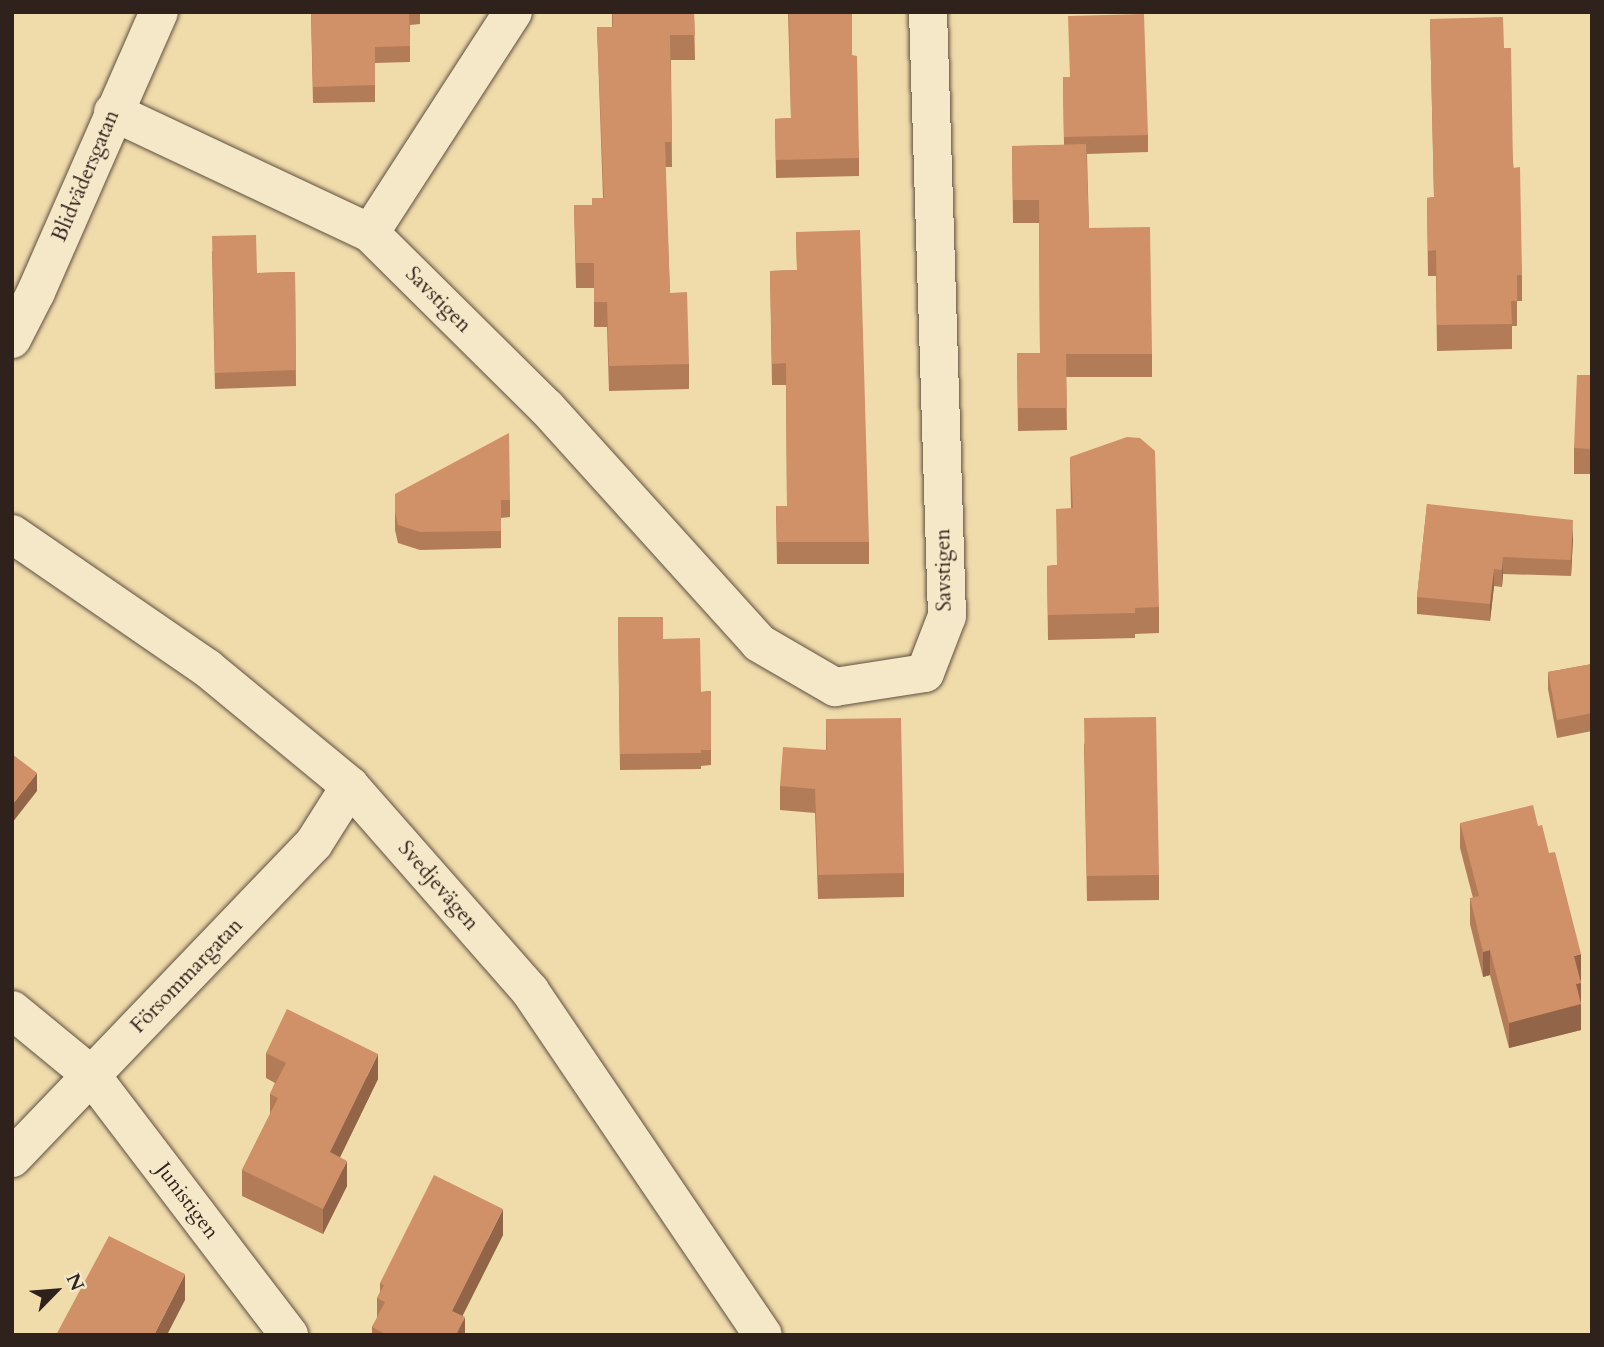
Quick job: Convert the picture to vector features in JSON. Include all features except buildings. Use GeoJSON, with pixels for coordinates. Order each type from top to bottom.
{"type":"FeatureCollection","features":[{"type":"Feature","properties":{"kind":"street","name":"Blidvädersgatan"},"geometry":{"type":"LineString","coordinates":[[12,339],[36,292],[159,12]]}},
{"type":"Feature","properties":{"kind":"street"},"geometry":{"type":"LineString","coordinates":[[370,233],[513,12]]}},
{"type":"Feature","properties":{"kind":"street","name":"Savstigen"},"geometry":{"type":"LineString","coordinates":[[113,112],[370,233],[547,408],[759,643],[835,687],[925,673],[947,616],[928,12]]}},
{"type":"Feature","properties":{"kind":"street","name":"Svedjevägen"},"geometry":{"type":"LineString","coordinates":[[12,534],[207,668],[350,786],[530,991],[763,1335]]}},
{"type":"Feature","properties":{"kind":"street","name":"Försommargatan"},"geometry":{"type":"LineString","coordinates":[[12,1158],[314,843],[350,786]]}},
{"type":"Feature","properties":{"kind":"street","name":"Junistigen"},"geometry":{"type":"LineString","coordinates":[[12,1010],[91,1075],[283,1332]]}}]}
